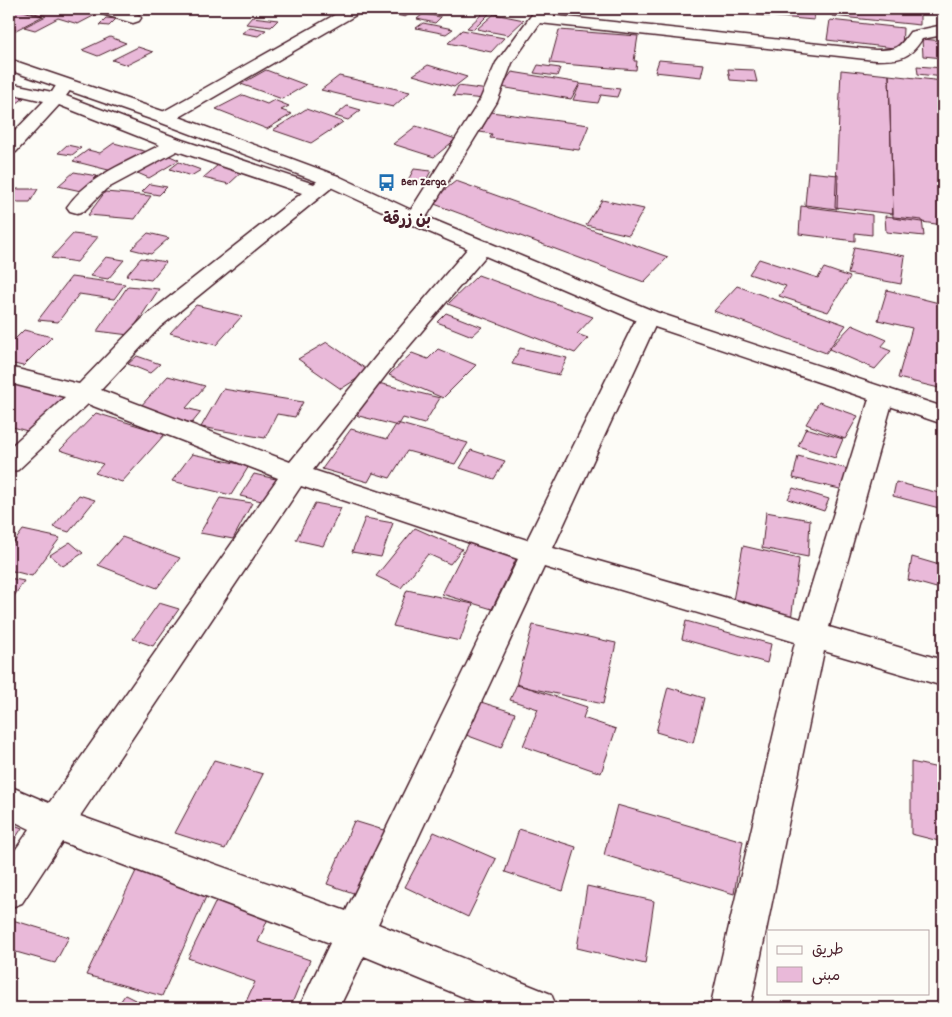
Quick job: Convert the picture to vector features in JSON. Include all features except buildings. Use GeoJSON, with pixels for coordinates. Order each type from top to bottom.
{"type":"FeatureCollection","features":[{"type":"Feature","properties":{"kind":"street"},"geometry":{"type":"LineString","coordinates":[[100,9],[133,18]]}},
{"type":"Feature","properties":{"kind":"street"},"geometry":{"type":"LineString","coordinates":[[165,118],[356,9]]}},
{"type":"Feature","properties":{"kind":"street"},"geometry":{"type":"LineString","coordinates":[[415,219],[488,102],[504,64],[541,13],[874,55],[898,54],[908,50],[916,35],[943,30]]}},
{"type":"Feature","properties":{"kind":"street"},"geometry":{"type":"LineString","coordinates":[[9,64],[61,91],[175,144],[323,186]]}},
{"type":"Feature","properties":{"kind":"street"},"geometry":{"type":"LineString","coordinates":[[9,88],[61,91],[165,118],[323,186],[415,219],[648,317],[943,416]]}},
{"type":"Feature","properties":{"kind":"street"},"geometry":{"type":"LineString","coordinates":[[9,148],[61,91]]}},
{"type":"Feature","properties":{"kind":"street"},"geometry":{"type":"LineString","coordinates":[[77,207],[99,185],[175,144]]}},
{"type":"Feature","properties":{"kind":"street"},"geometry":{"type":"LineString","coordinates":[[9,464],[84,393],[152,322],[323,186]]}},
{"type":"Feature","properties":{"kind":"street"},"geometry":{"type":"LineString","coordinates":[[9,890],[295,474],[391,354],[481,247]]}},
{"type":"Feature","properties":{"kind":"street"},"geometry":{"type":"LineString","coordinates":[[319,1008],[537,554],[648,317]]}},
{"type":"Feature","properties":{"kind":"street"},"geometry":{"type":"LineString","coordinates":[[9,375],[84,393],[295,474],[537,554],[943,673]]}},
{"type":"Feature","properties":{"kind":"street"},"geometry":{"type":"LineString","coordinates":[[730,1008],[812,634],[882,396]]}},
{"type":"Feature","properties":{"kind":"street"},"geometry":{"type":"LineString","coordinates":[[9,802],[55,823],[354,933],[537,1008]]}},
{"type":"Feature","properties":{"kind":"place","name":"Ben Zerga"},"geometry":{"type":"Point","coordinates":[387,182]}},
{"type":"Feature","properties":{"kind":"district","name":"بن زرقة"},"geometry":{"type":"Point","coordinates":[407,220]}}]}
